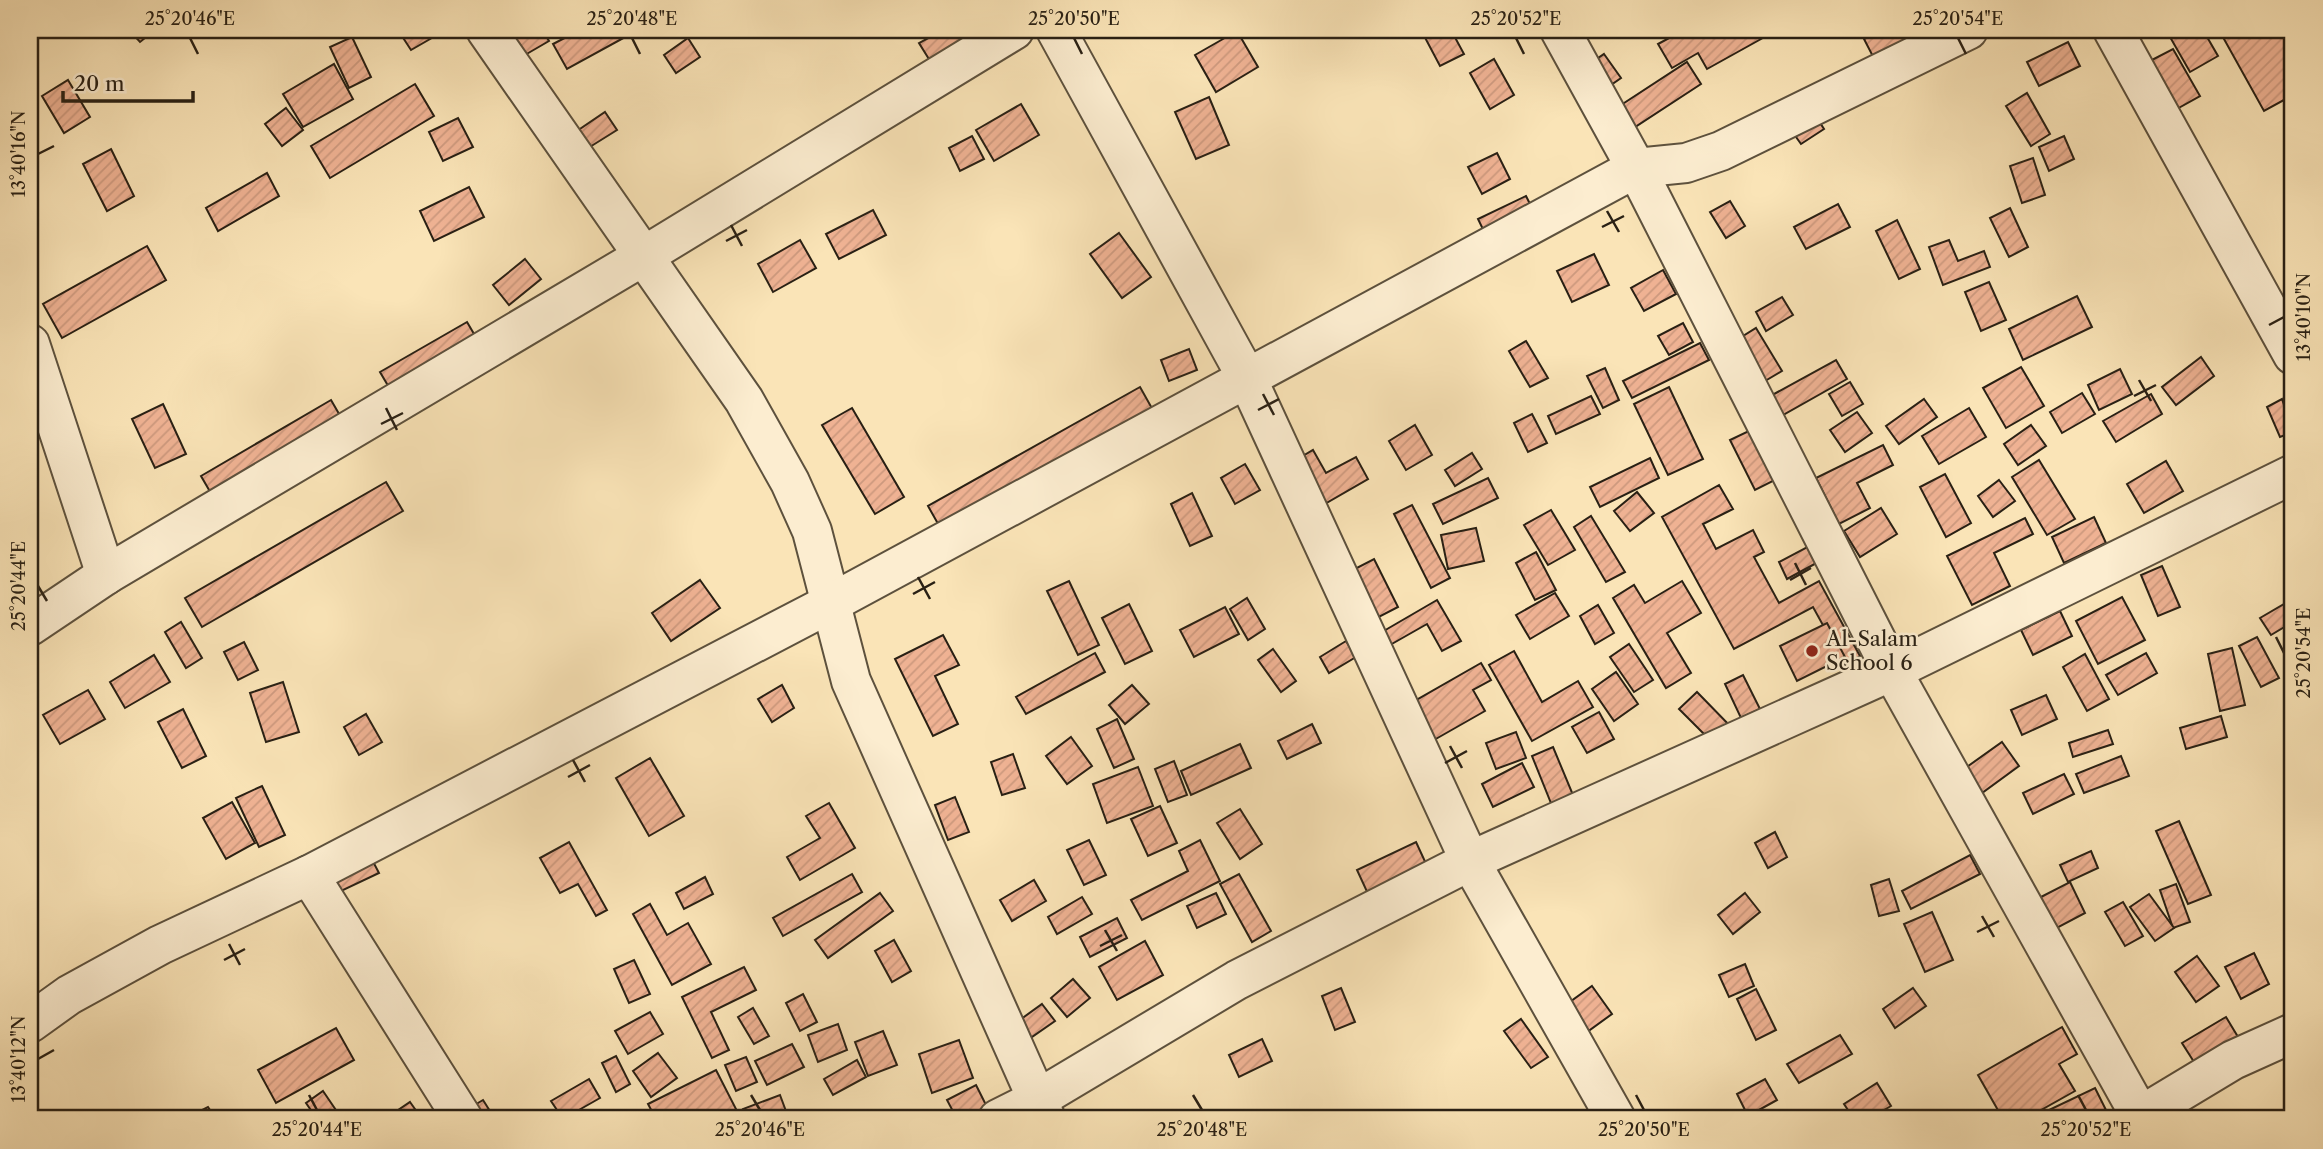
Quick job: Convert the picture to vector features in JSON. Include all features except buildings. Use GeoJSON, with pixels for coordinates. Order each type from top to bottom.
{"type":"FeatureCollection","features":[{"type":"Feature","properties":{"kind":"street"},"geometry":{"type":"LineString","coordinates":[[486,30],[744,400],[790,482],[813,531],[851,681],[1041,1110]]}},
{"type":"Feature","properties":{"kind":"street"},"geometry":{"type":"LineString","coordinates":[[30,626],[106,575],[642,257],[1014,30]]}},
{"type":"Feature","properties":{"kind":"street"},"geometry":{"type":"LineString","coordinates":[[1056,30],[1246,376],[1471,861],[1616,1119]]}},
{"type":"Feature","properties":{"kind":"street"},"geometry":{"type":"LineString","coordinates":[[1560,30],[1636,167],[1892,671],[2139,1119],[2233,1060],[2293,1033]]}},
{"type":"Feature","properties":{"kind":"street"},"geometry":{"type":"LineString","coordinates":[[30,1023],[69,995],[160,945],[309,875],[831,603],[1636,167],[1686,163],[1721,151],[1968,30]]}},
{"type":"Feature","properties":{"kind":"street"},"geometry":{"type":"LineString","coordinates":[[2113,30],[2293,355]]}},
{"type":"Feature","properties":{"kind":"street"},"geometry":{"type":"LineString","coordinates":[[30,344],[106,575]]}},
{"type":"Feature","properties":{"kind":"street"},"geometry":{"type":"LineString","coordinates":[[998,1119],[1041,1110],[1237,979],[1471,861],[1892,671],[2293,474]]}},
{"type":"Feature","properties":{"kind":"street"},"geometry":{"type":"LineString","coordinates":[[309,875],[463,1119]]}},
{"type":"Feature","properties":{"kind":"place","name":"Al-Salam School 6"},"geometry":{"type":"Point","coordinates":[1812,651]}}]}
